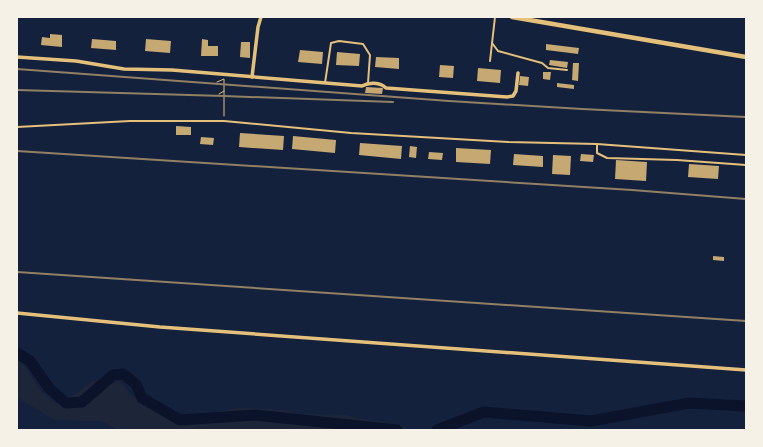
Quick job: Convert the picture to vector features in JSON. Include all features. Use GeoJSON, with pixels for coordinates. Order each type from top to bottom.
{"type":"FeatureCollection","features":[{"type":"Feature","properties":{"kind":"street"},"geometry":{"type":"LineString","coordinates":[[252,76],[260,17]]}},
{"type":"Feature","properties":{"kind":"street"},"geometry":{"type":"LineString","coordinates":[[512,17],[746,57]]}},
{"type":"Feature","properties":{"kind":"street"},"geometry":{"type":"LineString","coordinates":[[17,57],[76,61],[124,69],[172,70],[362,86],[368,83],[383,85],[386,88],[507,97],[513,96],[516,91],[518,73]]}},
{"type":"Feature","properties":{"kind":"street"},"geometry":{"type":"LineString","coordinates":[[17,313],[160,327],[746,370]]}},
{"type":"Feature","properties":{"kind":"lane"},"geometry":{"type":"LineString","coordinates":[[490,61],[495,17]]}},
{"type":"Feature","properties":{"kind":"lane"},"geometry":{"type":"LineString","coordinates":[[325,83],[331,43],[339,41],[363,44],[370,55],[368,83]]}},
{"type":"Feature","properties":{"kind":"lane"},"geometry":{"type":"LineString","coordinates":[[492,43],[498,50],[542,63],[548,68],[567,70]]}},
{"type":"Feature","properties":{"kind":"lane"},"geometry":{"type":"LineString","coordinates":[[17,126],[130,121],[224,121],[351,133],[508,142],[597,144],[746,155]]}},
{"type":"Feature","properties":{"kind":"lane"},"geometry":{"type":"LineString","coordinates":[[597,144],[597,154],[607,158],[677,160],[746,165]]}},
{"type":"Feature","properties":{"kind":"path"},"geometry":{"type":"LineString","coordinates":[[217,82],[224,80],[224,121]]}},
{"type":"Feature","properties":{"kind":"path"},"geometry":{"type":"LineString","coordinates":[[219,94],[224,91]]}},
{"type":"Feature","properties":{"kind":"shaded area"},"geometry":{"type":"Polygon","coordinates":[[[17,359],[22,362],[41,391],[56,404],[77,393],[92,381],[108,385],[119,381],[131,395],[156,411],[182,416],[238,408],[269,409],[301,414],[346,415],[355,418],[401,425],[408,430],[118,430],[101,421],[55,420],[17,398],[17,359]]]}},
{"type":"Feature","properties":{"kind":"building"},"geometry":{"type":"Polygon","coordinates":[[[50,34],[62,35],[62,47],[41,45],[42,37],[50,38],[50,34]]]}},
{"type":"Feature","properties":{"kind":"building"},"geometry":{"type":"Polygon","coordinates":[[[92,39],[116,41],[116,50],[91,48],[92,39]]]}},
{"type":"Feature","properties":{"kind":"building"},"geometry":{"type":"Polygon","coordinates":[[[146,39],[171,41],[170,53],[145,51],[146,39]]]}},
{"type":"Feature","properties":{"kind":"building"},"geometry":{"type":"Polygon","coordinates":[[[202,39],[208,40],[208,46],[218,46],[218,56],[201,56],[202,39]]]}},
{"type":"Feature","properties":{"kind":"building"},"geometry":{"type":"Polygon","coordinates":[[[241,42],[250,42],[250,58],[240,57],[241,42]]]}},
{"type":"Feature","properties":{"kind":"building"},"geometry":{"type":"Polygon","coordinates":[[[546,44],[579,48],[578,54],[546,50],[546,44]]]}},
{"type":"Feature","properties":{"kind":"building"},"geometry":{"type":"Polygon","coordinates":[[[300,50],[323,52],[322,64],[298,62],[300,50]]]}},
{"type":"Feature","properties":{"kind":"building"},"geometry":{"type":"Polygon","coordinates":[[[337,52],[360,54],[359,66],[336,65],[337,52]]]}},
{"type":"Feature","properties":{"kind":"building"},"geometry":{"type":"Polygon","coordinates":[[[376,57],[399,58],[399,69],[375,67],[376,57]]]}},
{"type":"Feature","properties":{"kind":"building"},"geometry":{"type":"Polygon","coordinates":[[[550,60],[568,62],[567,68],[549,65],[550,60]]]}},
{"type":"Feature","properties":{"kind":"building"},"geometry":{"type":"Polygon","coordinates":[[[573,63],[579,63],[578,81],[572,80],[573,63]]]}},
{"type":"Feature","properties":{"kind":"building"},"geometry":{"type":"Polygon","coordinates":[[[440,65],[454,66],[453,78],[439,77],[440,65]]]}},
{"type":"Feature","properties":{"kind":"building"},"geometry":{"type":"Polygon","coordinates":[[[478,68],[501,70],[500,83],[477,81],[478,68]]]}},
{"type":"Feature","properties":{"kind":"building"},"geometry":{"type":"Polygon","coordinates":[[[543,72],[551,72],[550,80],[543,79],[543,72]]]}},
{"type":"Feature","properties":{"kind":"building"},"geometry":{"type":"Polygon","coordinates":[[[520,76],[529,77],[528,86],[519,85],[520,76]]]}},
{"type":"Feature","properties":{"kind":"building"},"geometry":{"type":"Polygon","coordinates":[[[557,83],[574,85],[574,89],[557,87],[557,83]]]}},
{"type":"Feature","properties":{"kind":"building"},"geometry":{"type":"Polygon","coordinates":[[[366,87],[383,88],[382,94],[365,93],[366,87]]]}},
{"type":"Feature","properties":{"kind":"building"},"geometry":{"type":"Polygon","coordinates":[[[176,126],[191,127],[191,135],[176,135],[176,126]]]}},
{"type":"Feature","properties":{"kind":"building"},"geometry":{"type":"Polygon","coordinates":[[[240,133],[284,136],[283,150],[239,147],[240,133]]]}},
{"type":"Feature","properties":{"kind":"building"},"geometry":{"type":"Polygon","coordinates":[[[293,136],[336,140],[335,153],[292,149],[293,136]]]}},
{"type":"Feature","properties":{"kind":"building"},"geometry":{"type":"Polygon","coordinates":[[[201,137],[214,138],[213,145],[200,144],[201,137]]]}},
{"type":"Feature","properties":{"kind":"building"},"geometry":{"type":"Polygon","coordinates":[[[360,143],[402,146],[401,159],[359,155],[360,143]]]}},
{"type":"Feature","properties":{"kind":"building"},"geometry":{"type":"Polygon","coordinates":[[[410,146],[417,147],[416,158],[409,157],[410,146]]]}},
{"type":"Feature","properties":{"kind":"building"},"geometry":{"type":"Polygon","coordinates":[[[456,148],[491,150],[490,164],[456,162],[456,148]]]}},
{"type":"Feature","properties":{"kind":"building"},"geometry":{"type":"Polygon","coordinates":[[[429,152],[443,153],[442,160],[428,159],[429,152]]]}},
{"type":"Feature","properties":{"kind":"building"},"geometry":{"type":"Polygon","coordinates":[[[514,154],[543,156],[543,167],[513,165],[514,154]]]}},
{"type":"Feature","properties":{"kind":"building"},"geometry":{"type":"Polygon","coordinates":[[[581,154],[594,155],[593,162],[580,161],[581,154]]]}},
{"type":"Feature","properties":{"kind":"building"},"geometry":{"type":"Polygon","coordinates":[[[553,155],[571,156],[570,175],[552,174],[553,155]]]}},
{"type":"Feature","properties":{"kind":"building"},"geometry":{"type":"Polygon","coordinates":[[[616,160],[647,162],[646,181],[615,179],[616,160]]]}},
{"type":"Feature","properties":{"kind":"building"},"geometry":{"type":"Polygon","coordinates":[[[689,164],[719,166],[718,179],[688,177],[689,164]]]}},
{"type":"Feature","properties":{"kind":"building"},"geometry":{"type":"Polygon","coordinates":[[[713,256],[724,257],[724,261],[713,260],[713,256]]]}},
{"type":"Feature","properties":{"kind":"waterway"},"geometry":{"type":"LineString","coordinates":[[17,353],[30,361],[49,388],[66,403],[82,402],[113,375],[123,374],[136,384],[142,398],[180,420],[255,415],[397,430]]}},
{"type":"Feature","properties":{"kind":"waterway"},"geometry":{"type":"LineString","coordinates":[[437,430],[484,412],[591,421],[689,403],[746,406]]}},
{"type":"Feature","properties":{"kind":"railway"},"geometry":{"type":"LineString","coordinates":[[17,69],[449,101],[746,117]]}},
{"type":"Feature","properties":{"kind":"railway"},"geometry":{"type":"LineString","coordinates":[[17,90],[393,102]]}},
{"type":"Feature","properties":{"kind":"railway"},"geometry":{"type":"LineString","coordinates":[[17,151],[632,190],[746,199]]}},
{"type":"Feature","properties":{"kind":"railway"},"geometry":{"type":"LineString","coordinates":[[17,272],[746,321]]}}]}
